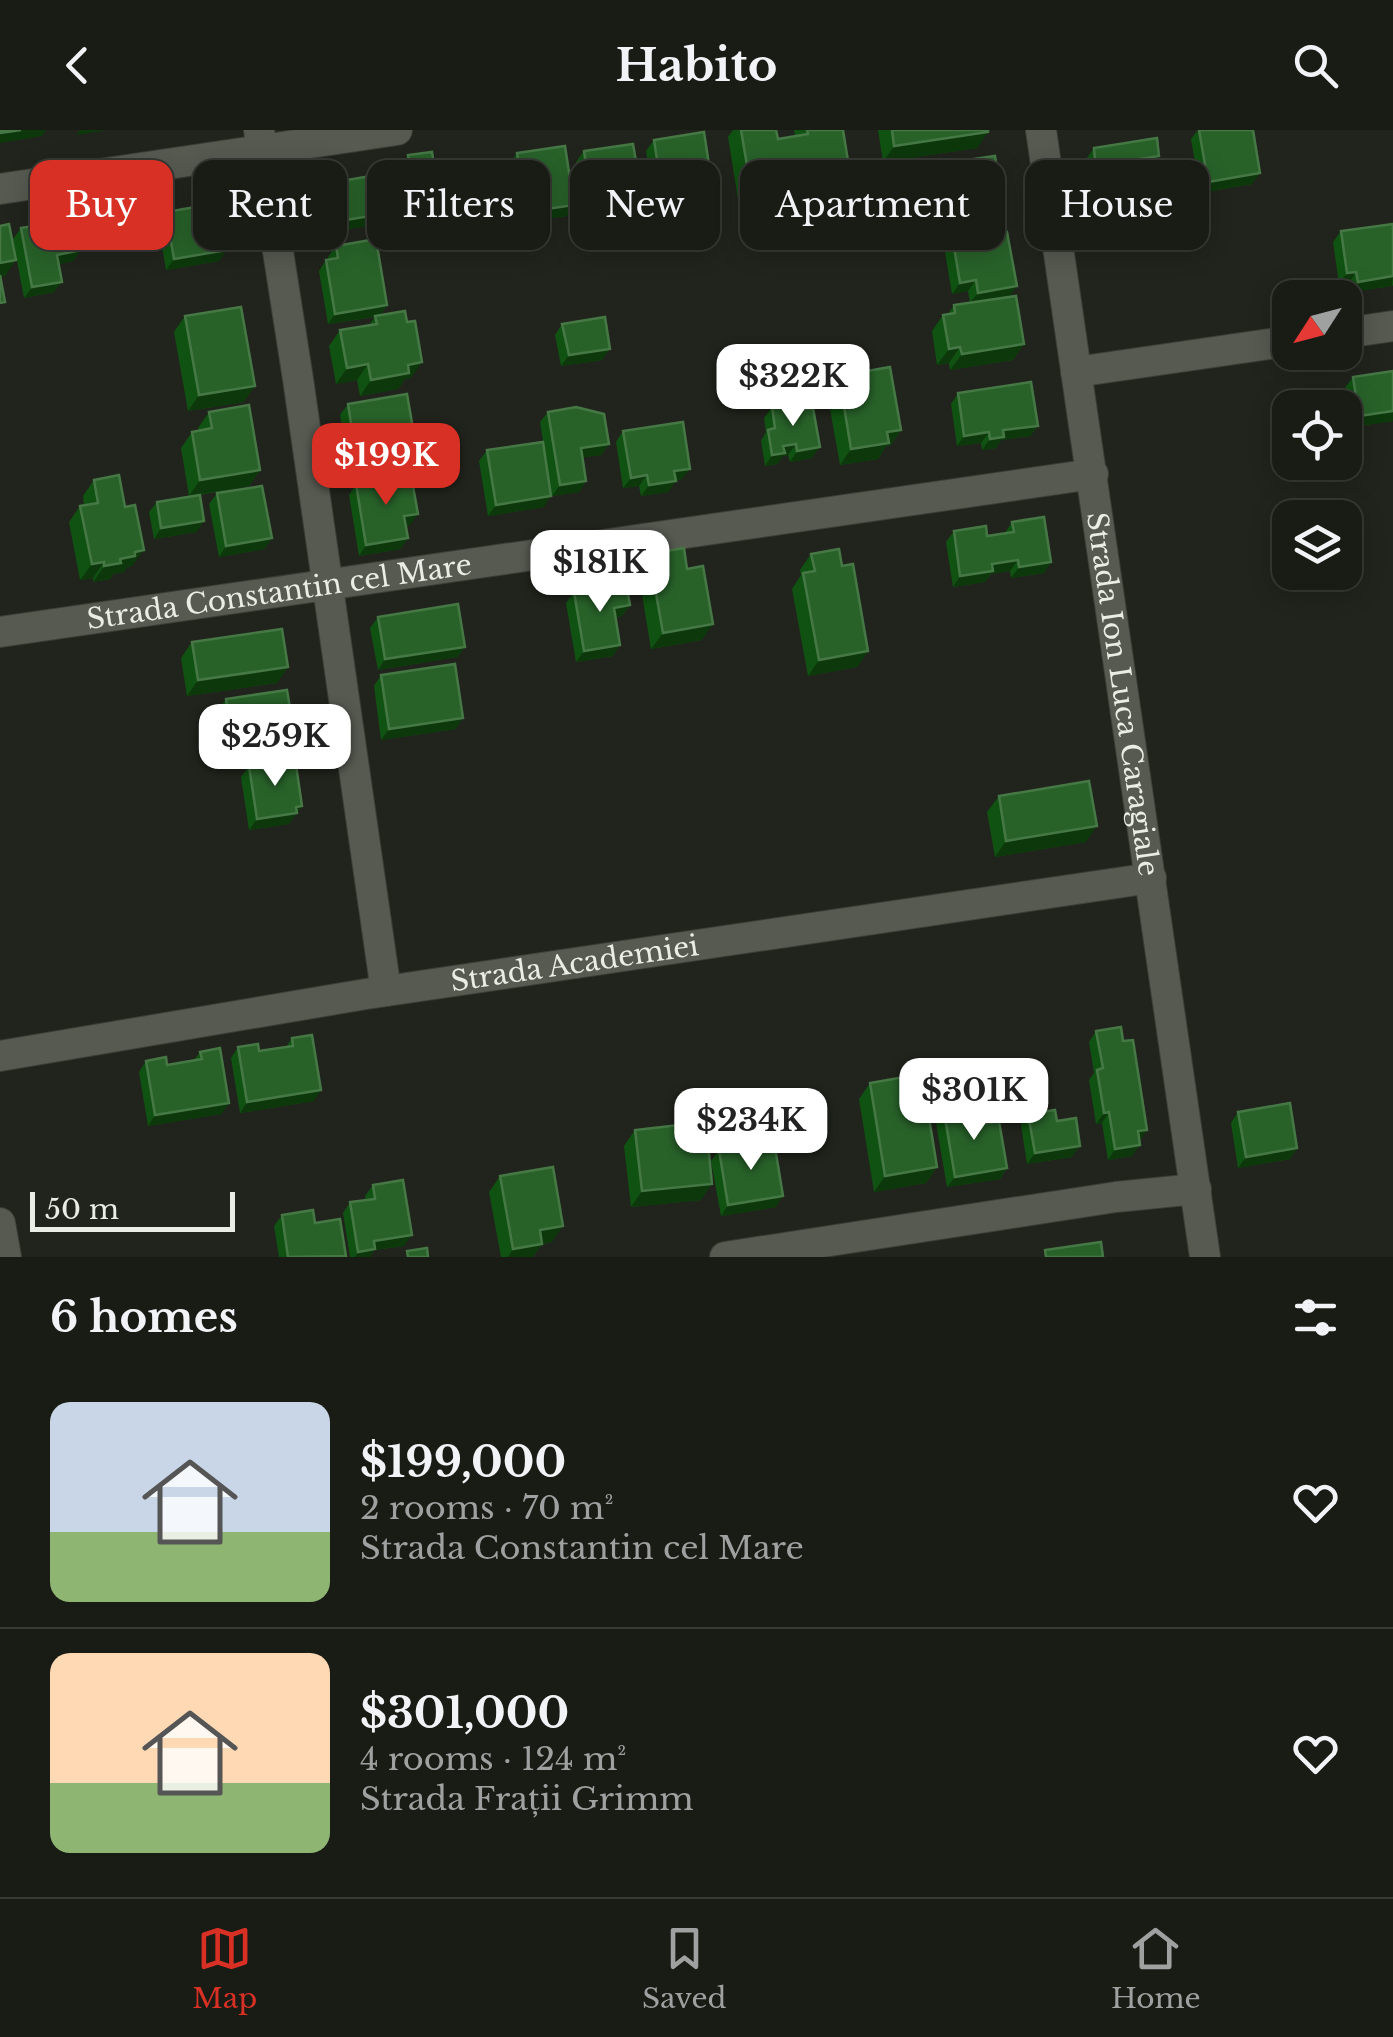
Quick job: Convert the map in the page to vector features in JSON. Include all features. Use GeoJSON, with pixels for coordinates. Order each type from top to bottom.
{"type":"FeatureCollection","features":[{"type":"Feature","properties":{"kind":"street"},"geometry":{"type":"LineString","coordinates":[[0,189],[260,140],[397,130]]}},
{"type":"Feature","properties":{"kind":"street","name":"Strada Ion Luca Caragiale"},"geometry":{"type":"LineString","coordinates":[[1041,130],[1206,1257]]}},
{"type":"Feature","properties":{"kind":"street"},"geometry":{"type":"LineString","coordinates":[[260,140],[386,991]]}},
{"type":"Feature","properties":{"kind":"street"},"geometry":{"type":"LineString","coordinates":[[1362,331],[1393,326]]}},
{"type":"Feature","properties":{"kind":"street"},"geometry":{"type":"LineString","coordinates":[[1076,372],[1272,344]]}},
{"type":"Feature","properties":{"kind":"street","name":"Strada Constantin cel Mare"},"geometry":{"type":"LineString","coordinates":[[0,632],[1093,474]]}},
{"type":"Feature","properties":{"kind":"street","name":"Strada Academiei"},"geometry":{"type":"LineString","coordinates":[[0,1056],[386,991],[1151,878]]}},
{"type":"Feature","properties":{"kind":"street"},"geometry":{"type":"LineString","coordinates":[[725,1257],[1116,1197],[1196,1189]]}},
{"type":"Feature","properties":{"kind":"street"},"geometry":{"type":"LineString","coordinates":[[0,1223],[6,1257]]}},
{"type":"Feature","properties":{"kind":"building"},"geometry":{"type":"Polygon","coordinates":[[[741,130],[776,130],[778,139],[808,134],[807,130],[843,130],[848,160],[746,160],[741,130]]]}},
{"type":"Feature","properties":{"kind":"building"},"geometry":{"type":"Polygon","coordinates":[[[892,130],[988,130],[988,132],[894,146],[892,130]]]}},
{"type":"Feature","properties":{"kind":"building"},"geometry":{"type":"Polygon","coordinates":[[[1199,130],[1253,130],[1260,173],[1209,182],[1209,160],[1204,160],[1199,130]]]}},
{"type":"Feature","properties":{"kind":"building"},"geometry":{"type":"Polygon","coordinates":[[[704,132],[708,160],[657,160],[654,140],[704,132]]]}},
{"type":"Feature","properties":{"kind":"building"},"geometry":{"type":"Polygon","coordinates":[[[1157,138],[1159,156],[1095,160],[1094,148],[1157,138]]]}},
{"type":"Feature","properties":{"kind":"building"},"geometry":{"type":"Polygon","coordinates":[[[633,144],[636,160],[585,160],[584,151],[633,144]]]}},
{"type":"Feature","properties":{"kind":"building"},"geometry":{"type":"Polygon","coordinates":[[[565,146],[570,206],[550,208],[550,160],[518,160],[517,153],[565,146]]]}},
{"type":"Feature","properties":{"kind":"building"},"geometry":{"type":"Polygon","coordinates":[[[432,152],[433,160],[409,160],[408,155],[432,152]]]}},
{"type":"Feature","properties":{"kind":"building"},"geometry":{"type":"Polygon","coordinates":[[[367,177],[367,217],[347,220],[347,180],[367,177]]]}},
{"type":"Feature","properties":{"kind":"building"},"geometry":{"type":"Polygon","coordinates":[[[193,207],[193,250],[227,250],[174,259],[173,211],[193,207]]]}},
{"type":"Feature","properties":{"kind":"building"},"geometry":{"type":"Polygon","coordinates":[[[9,224],[16,260],[0,263],[0,226],[9,224]]]}},
{"type":"Feature","properties":{"kind":"building"},"geometry":{"type":"Polygon","coordinates":[[[1393,224],[1393,276],[1362,281],[1356,272],[1347,273],[1341,231],[1393,224]]]}},
{"type":"Feature","properties":{"kind":"building"},"geometry":{"type":"Polygon","coordinates":[[[30,226],[30,250],[81,250],[57,255],[62,282],[32,287],[21,228],[30,226]]]}},
{"type":"Feature","properties":{"kind":"building"},"geometry":{"type":"Polygon","coordinates":[[[1005,232],[1017,286],[978,293],[976,280],[960,283],[954,250],[1005,250],[1005,232]]]}},
{"type":"Feature","properties":{"kind":"building"},"geometry":{"type":"Polygon","coordinates":[[[367,241],[367,250],[378,250],[387,305],[335,314],[326,260],[338,258],[337,250],[347,250],[347,244],[367,241]]]}},
{"type":"Feature","properties":{"kind":"building"},"geometry":{"type":"Polygon","coordinates":[[[0,275],[5,302],[0,303],[0,275]]]}},
{"type":"Feature","properties":{"kind":"building"},"geometry":{"type":"Polygon","coordinates":[[[1016,296],[1024,344],[962,354],[960,347],[949,349],[943,315],[955,313],[954,305],[1016,296]]]}},
{"type":"Feature","properties":{"kind":"building"},"geometry":{"type":"Polygon","coordinates":[[[241,307],[255,386],[199,395],[185,316],[241,307]]]}},
{"type":"Feature","properties":{"kind":"building"},"geometry":{"type":"Polygon","coordinates":[[[405,311],[407,322],[415,321],[422,362],[408,365],[409,373],[371,380],[368,364],[347,368],[340,330],[377,324],[375,316],[405,311]]]}},
{"type":"Feature","properties":{"kind":"building"},"geometry":{"type":"Polygon","coordinates":[[[605,317],[610,349],[569,355],[562,324],[605,317]]]}},
{"type":"Feature","properties":{"kind":"building"},"geometry":{"type":"Polygon","coordinates":[[[890,367],[901,430],[887,432],[889,443],[851,449],[839,376],[890,367]]]}},
{"type":"Feature","properties":{"kind":"building"},"geometry":{"type":"Polygon","coordinates":[[[1393,371],[1393,411],[1362,416],[1362,390],[1355,390],[1353,377],[1393,371]]]}},
{"type":"Feature","properties":{"kind":"building"},"geometry":{"type":"Polygon","coordinates":[[[1031,382],[1038,426],[1003,430],[1004,437],[990,439],[989,432],[964,436],[958,393],[1031,382]]]}},
{"type":"Feature","properties":{"kind":"building"},"geometry":{"type":"Polygon","coordinates":[[[407,394],[416,446],[356,456],[348,404],[407,394]]]}},
{"type":"Feature","properties":{"kind":"building"},"geometry":{"type":"Polygon","coordinates":[[[796,403],[798,411],[813,408],[820,447],[797,451],[796,444],[783,446],[785,453],[772,455],[768,430],[775,428],[772,407],[796,403]]]}},
{"type":"Feature","properties":{"kind":"building"},"geometry":{"type":"Polygon","coordinates":[[[249,405],[260,470],[200,480],[192,432],[212,428],[209,412],[249,405]]]}},
{"type":"Feature","properties":{"kind":"building"},"geometry":{"type":"Polygon","coordinates":[[[576,407],[604,414],[609,444],[581,448],[586,481],[560,485],[548,412],[576,407]]]}},
{"type":"Feature","properties":{"kind":"building"},"geometry":{"type":"Polygon","coordinates":[[[683,422],[690,469],[674,471],[676,481],[649,485],[647,475],[631,478],[623,431],[683,422]]]}},
{"type":"Feature","properties":{"kind":"building"},"geometry":{"type":"Polygon","coordinates":[[[543,442],[551,496],[496,505],[487,450],[543,442]]]}},
{"type":"Feature","properties":{"kind":"building"},"geometry":{"type":"Polygon","coordinates":[[[119,475],[125,507],[135,505],[144,550],[120,559],[121,563],[92,564],[80,506],[98,503],[94,480],[119,475]]]}},
{"type":"Feature","properties":{"kind":"building"},"geometry":{"type":"Polygon","coordinates":[[[411,475],[418,514],[404,516],[408,538],[366,545],[356,484],[411,475]]]}},
{"type":"Feature","properties":{"kind":"building"},"geometry":{"type":"Polygon","coordinates":[[[262,486],[272,538],[226,546],[217,493],[262,486]]]}},
{"type":"Feature","properties":{"kind":"building"},"geometry":{"type":"Polygon","coordinates":[[[200,495],[204,521],[161,528],[157,502],[200,495]]]}},
{"type":"Feature","properties":{"kind":"building"},"geometry":{"type":"Polygon","coordinates":[[[1044,517],[1051,562],[1019,567],[1018,560],[992,564],[993,571],[960,576],[954,531],[986,526],[987,536],[1014,532],[1012,522],[1044,517]]]}},
{"type":"Feature","properties":{"kind":"building"},"geometry":{"type":"Polygon","coordinates":[[[684,548],[687,569],[703,566],[713,624],[663,633],[649,554],[684,548]]]}},
{"type":"Feature","properties":{"kind":"building"},"geometry":{"type":"Polygon","coordinates":[[[839,549],[842,566],[853,564],[868,651],[819,660],[803,573],[815,571],[811,554],[839,549]]]}},
{"type":"Feature","properties":{"kind":"building"},"geometry":{"type":"Polygon","coordinates":[[[626,583],[630,605],[614,608],[620,645],[584,651],[574,592],[626,583]]]}},
{"type":"Feature","properties":{"kind":"building"},"geometry":{"type":"Polygon","coordinates":[[[458,604],[465,647],[385,659],[378,617],[458,604]]]}},
{"type":"Feature","properties":{"kind":"building"},"geometry":{"type":"Polygon","coordinates":[[[282,629],[288,667],[198,680],[192,642],[282,629]]]}},
{"type":"Feature","properties":{"kind":"building"},"geometry":{"type":"Polygon","coordinates":[[[455,664],[463,718],[389,729],[381,675],[455,664]]]}},
{"type":"Feature","properties":{"kind":"building"},"geometry":{"type":"Polygon","coordinates":[[[287,690],[295,738],[233,747],[226,699],[287,690]]]}},
{"type":"Feature","properties":{"kind":"building"},"geometry":{"type":"Polygon","coordinates":[[[290,760],[290,766],[296,765],[302,806],[296,807],[297,813],[257,819],[249,766],[290,760]]]}},
{"type":"Feature","properties":{"kind":"building"},"geometry":{"type":"Polygon","coordinates":[[[1089,781],[1097,826],[1006,841],[999,796],[1089,781]]]}},
{"type":"Feature","properties":{"kind":"building"},"geometry":{"type":"Polygon","coordinates":[[[1121,1027],[1123,1041],[1133,1040],[1147,1130],[1138,1131],[1140,1145],[1115,1149],[1097,1070],[1103,1068],[1096,1031],[1121,1027]]]}},
{"type":"Feature","properties":{"kind":"building"},"geometry":{"type":"Polygon","coordinates":[[[312,1035],[321,1090],[247,1102],[238,1047],[258,1044],[259,1051],[293,1046],[292,1038],[312,1035]]]}},
{"type":"Feature","properties":{"kind":"building"},"geometry":{"type":"Polygon","coordinates":[[[220,1048],[229,1103],[155,1115],[146,1061],[166,1057],[167,1065],[202,1059],[200,1052],[220,1048]]]}},
{"type":"Feature","properties":{"kind":"building"},"geometry":{"type":"Polygon","coordinates":[[[922,1074],[937,1167],[885,1176],[870,1083],[922,1074]]]}},
{"type":"Feature","properties":{"kind":"building"},"geometry":{"type":"Polygon","coordinates":[[[1290,1103],[1297,1148],[1246,1157],[1238,1112],[1290,1103]]]}},
{"type":"Feature","properties":{"kind":"building"},"geometry":{"type":"Polygon","coordinates":[[[979,1106],[982,1124],[999,1121],[1007,1168],[955,1177],[944,1112],[979,1106]]]}},
{"type":"Feature","properties":{"kind":"building"},"geometry":{"type":"Polygon","coordinates":[[[1055,1110],[1057,1121],[1076,1118],[1080,1146],[1035,1153],[1028,1114],[1055,1110]]]}},
{"type":"Feature","properties":{"kind":"building"},"geometry":{"type":"Polygon","coordinates":[[[706,1122],[712,1184],[642,1191],[635,1130],[706,1122]]]}},
{"type":"Feature","properties":{"kind":"building"},"geometry":{"type":"Polygon","coordinates":[[[774,1141],[783,1196],[728,1205],[719,1150],[774,1141]]]}},
{"type":"Feature","properties":{"kind":"building"},"geometry":{"type":"Polygon","coordinates":[[[553,1167],[563,1226],[540,1230],[542,1244],[513,1249],[500,1176],[553,1167]]]}},
{"type":"Feature","properties":{"kind":"building"},"geometry":{"type":"Polygon","coordinates":[[[403,1180],[412,1235],[374,1241],[375,1249],[358,1252],[350,1202],[375,1199],[373,1185],[403,1180]]]}},
{"type":"Feature","properties":{"kind":"building"},"geometry":{"type":"Polygon","coordinates":[[[313,1210],[315,1223],[340,1219],[346,1256],[288,1257],[282,1215],[313,1210]]]}},
{"type":"Feature","properties":{"kind":"building"},"geometry":{"type":"Polygon","coordinates":[[[1101,1242],[1103,1257],[1046,1257],[1045,1250],[1101,1242]]]}},
{"type":"Feature","properties":{"kind":"building"},"geometry":{"type":"Polygon","coordinates":[[[427,1248],[428,1257],[408,1257],[407,1251],[427,1248]]]}}]}
